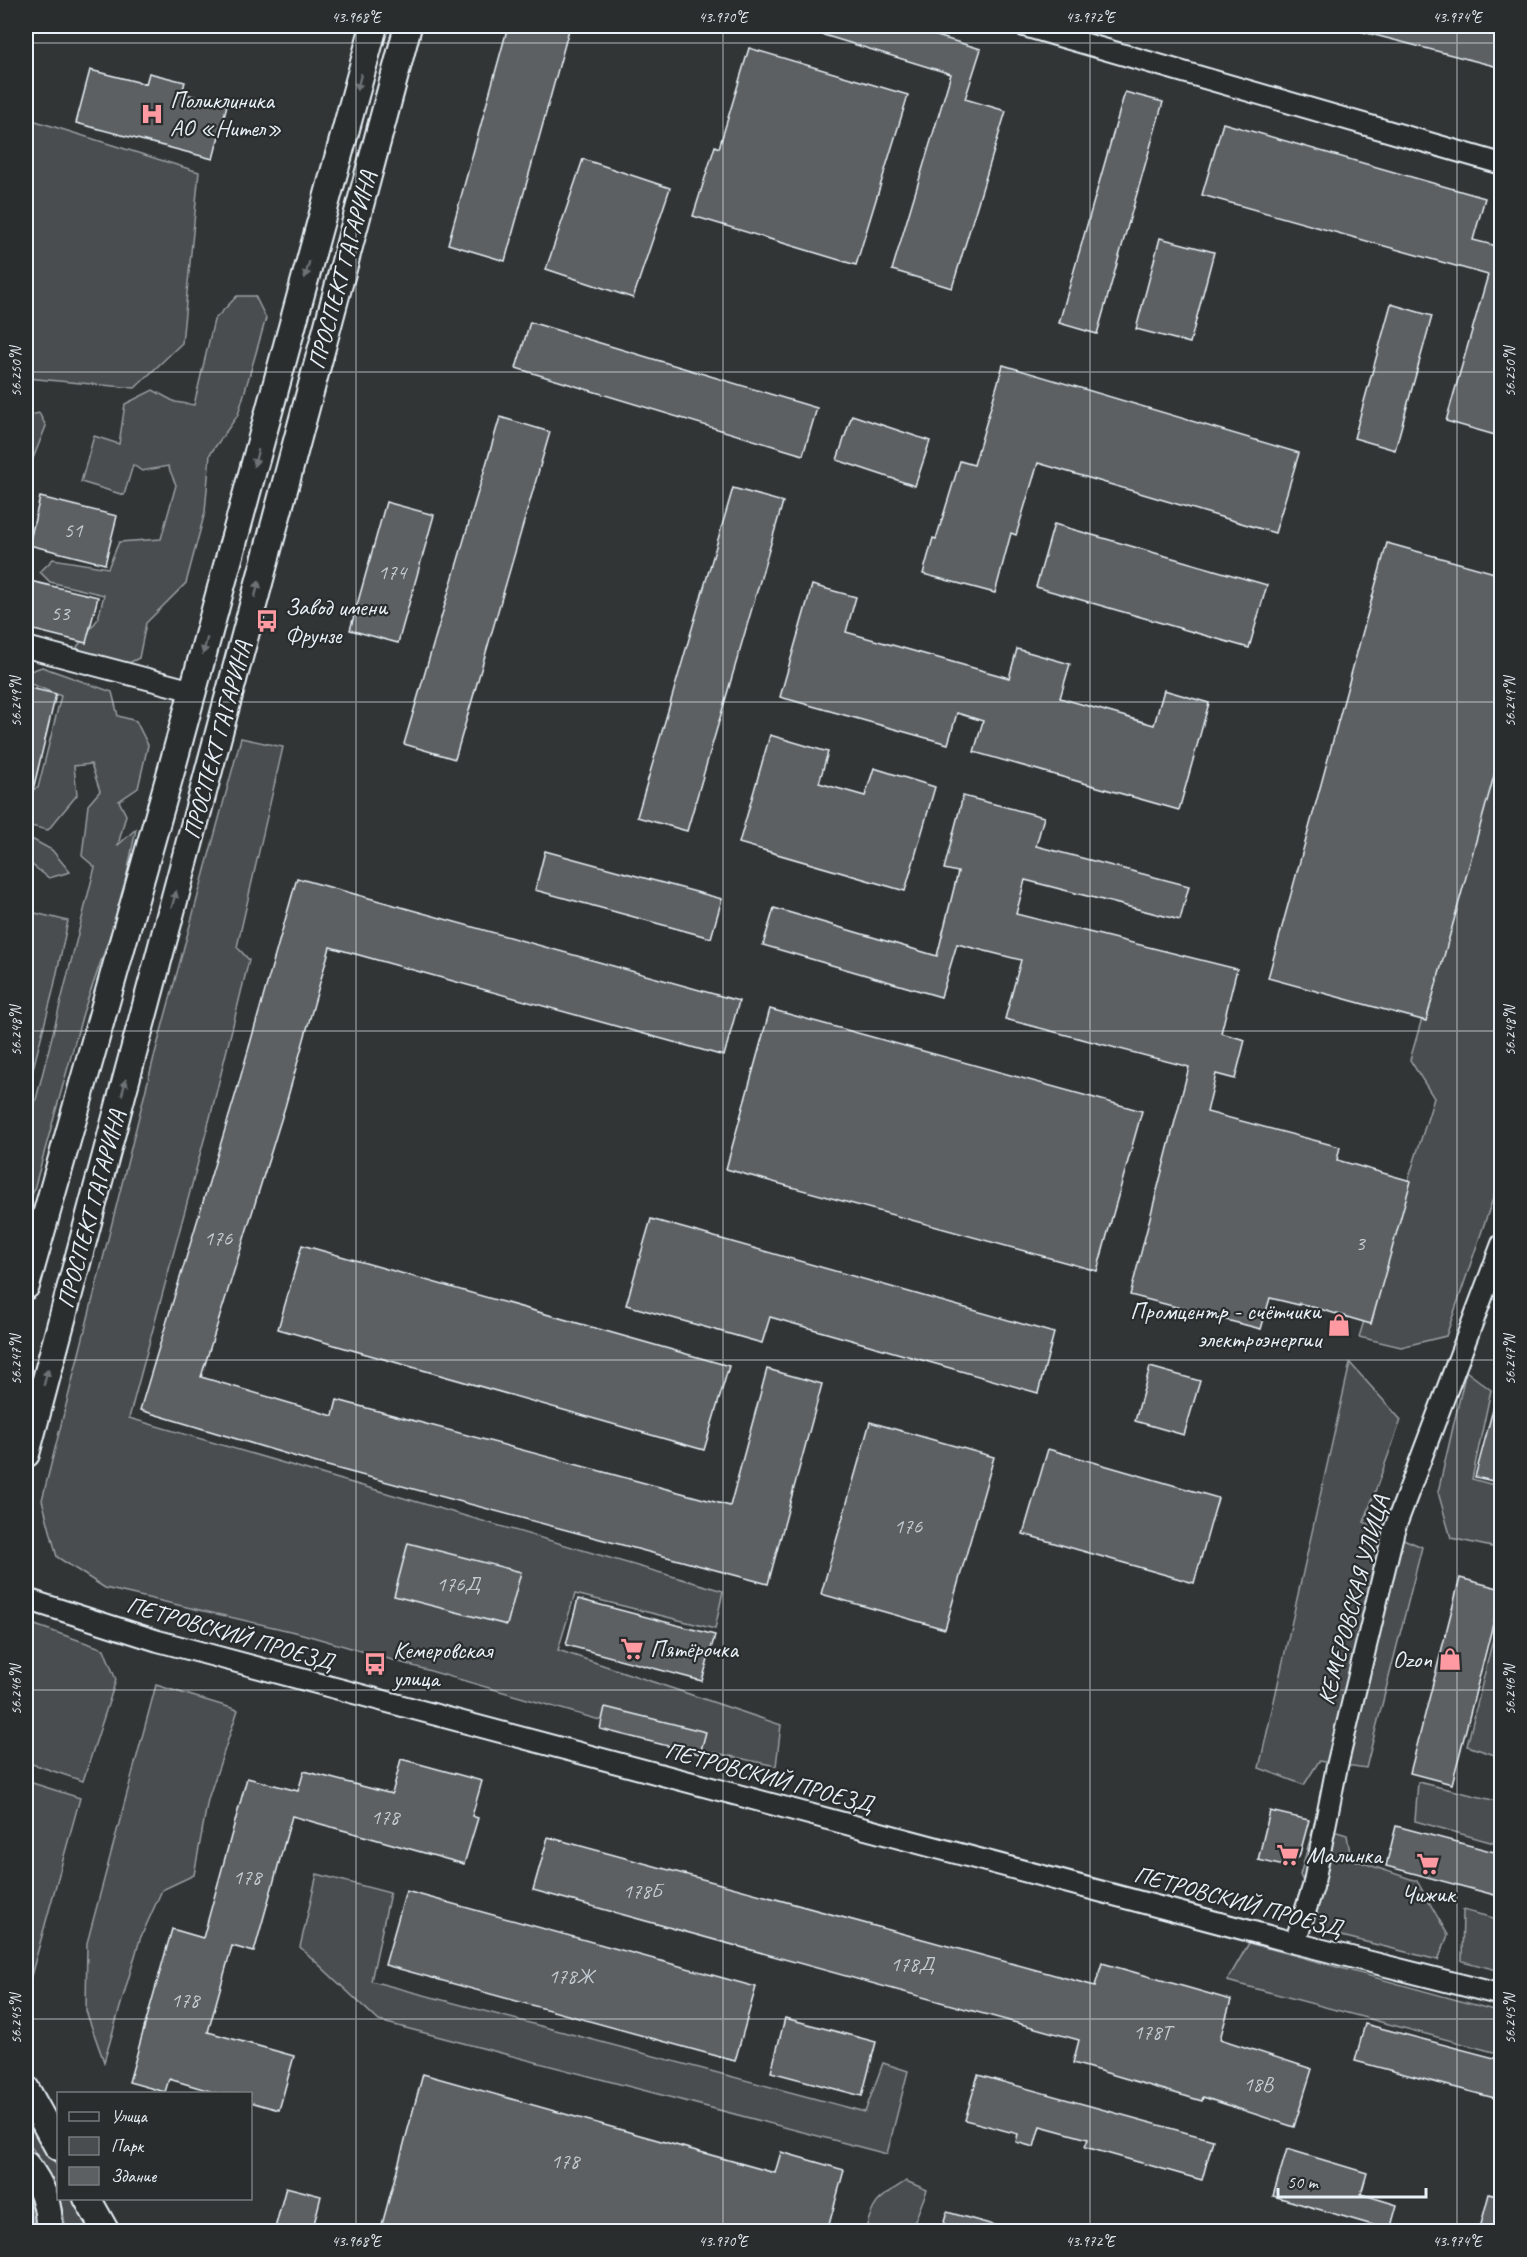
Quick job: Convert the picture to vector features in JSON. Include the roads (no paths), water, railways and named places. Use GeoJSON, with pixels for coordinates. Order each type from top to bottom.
{"type":"FeatureCollection","features":[{"type":"Feature","properties":{"kind":"main road","name":"ПРОСПЕКТ ГАГАРИНА"},"geometry":{"type":"LineString","coordinates":[[26,1286],[193,691],[374,26]]}},
{"type":"Feature","properties":{"kind":"main road","name":"ПРОСПЕКТ ГАГАРИНА"},"geometry":{"type":"LineString","coordinates":[[26,1454],[408,26]]}},
{"type":"Feature","properties":{"kind":"main road"},"geometry":{"type":"LineString","coordinates":[[26,2088],[57,2145]]}},
{"type":"Feature","properties":{"kind":"main road"},"geometry":{"type":"LineString","coordinates":[[26,2165],[38,2180],[47,2204],[49,2232]]}},
{"type":"Feature","properties":{"kind":"main road"},"geometry":{"type":"LineString","coordinates":[[88,2200],[106,2232]]}},
{"type":"Feature","properties":{"kind":"street"},"geometry":{"type":"LineString","coordinates":[[1024,26],[1502,164]]}},
{"type":"Feature","properties":{"kind":"street"},"geometry":{"type":"LineString","coordinates":[[26,647],[193,691]]}},
{"type":"Feature","properties":{"kind":"street","name":"КЕМЕРОВСКАЯ УЛИЦА"},"geometry":{"type":"LineString","coordinates":[[1295,1943],[1313,1887],[1337,1766],[1394,1530],[1502,1244]]}},
{"type":"Feature","properties":{"kind":"street","name":"ПЕТРОВСКИЙ ПРОЕЗД"},"geometry":{"type":"LineString","coordinates":[[26,1599],[158,1641],[1295,1943],[1502,1995]]}},
{"type":"Feature","properties":{"kind":"place","name":"Поликлиника АО «Нител»"},"geometry":{"type":"Point","coordinates":[152,114]}},
{"type":"Feature","properties":{"kind":"place","name":"Завод имени Фрунзе"},"geometry":{"type":"Point","coordinates":[267,621]}},
{"type":"Feature","properties":{"kind":"place","name":"Промцентр - счётчики электроэнергии"},"geometry":{"type":"Point","coordinates":[1339,1325]}},
{"type":"Feature","properties":{"kind":"place","name":"Пятёрочка"},"geometry":{"type":"Point","coordinates":[632,1649]}},
{"type":"Feature","properties":{"kind":"place","name":"Ozon"},"geometry":{"type":"Point","coordinates":[1450,1659]}},
{"type":"Feature","properties":{"kind":"place","name":"Кемеровская улица"},"geometry":{"type":"Point","coordinates":[375,1664]}},
{"type":"Feature","properties":{"kind":"place","name":"Малинка"},"geometry":{"type":"Point","coordinates":[1288,1855]}},
{"type":"Feature","properties":{"kind":"place","name":"Чижик"},"geometry":{"type":"Point","coordinates":[1428,1864]}}]}
